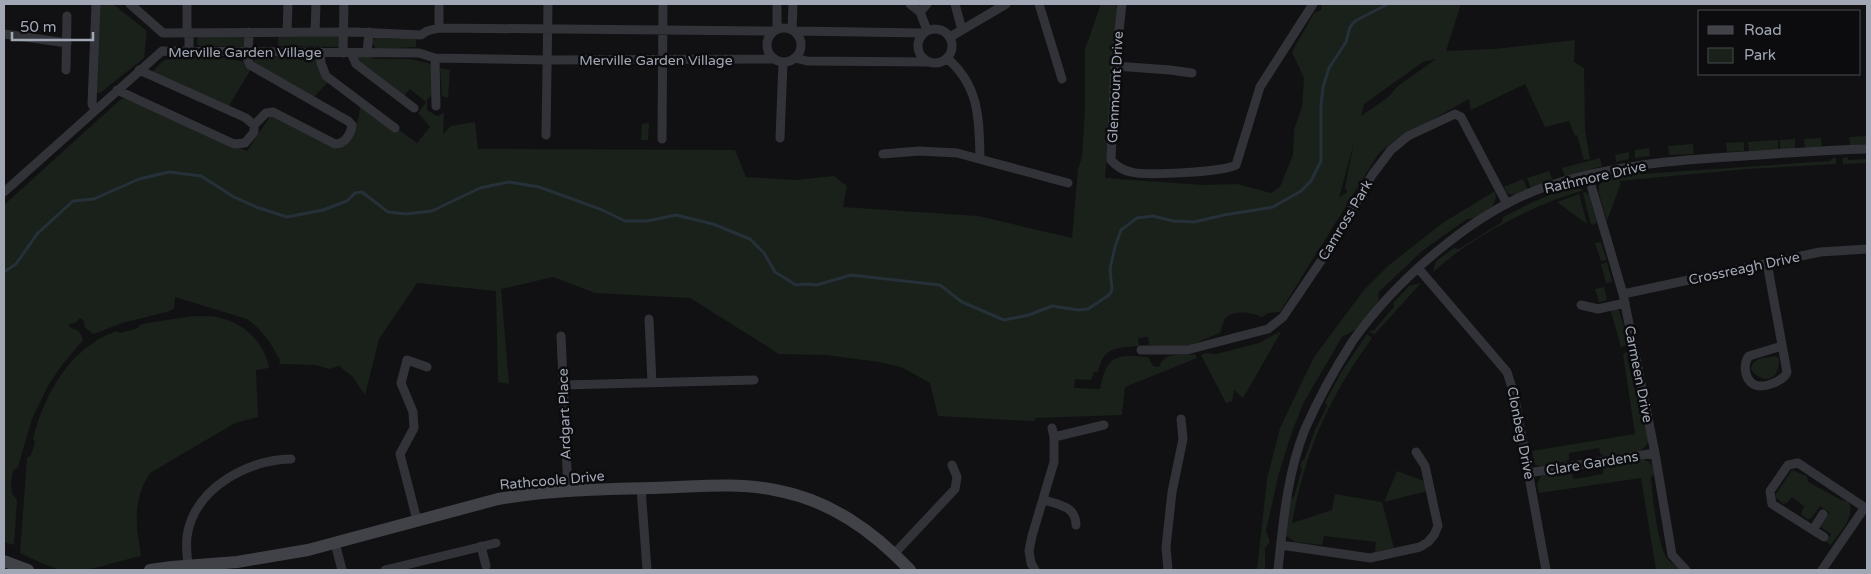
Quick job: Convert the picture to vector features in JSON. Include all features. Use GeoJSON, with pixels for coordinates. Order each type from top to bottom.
{"type":"FeatureCollection","features":[{"type":"Feature","properties":{"kind":"street"},"geometry":{"type":"LineString","coordinates":[[95,110],[92,104],[96,4]]}},
{"type":"Feature","properties":{"kind":"street","name":"Merville Garden Village"},"geometry":{"type":"LineString","coordinates":[[130,4],[163,33],[369,32],[420,35],[439,28],[775,30]]}},
{"type":"Feature","properties":{"kind":"street"},"geometry":{"type":"LineString","coordinates":[[187,4],[189,50]]}},
{"type":"Feature","properties":{"kind":"street"},"geometry":{"type":"LineString","coordinates":[[288,4],[288,32]]}},
{"type":"Feature","properties":{"kind":"street"},"geometry":{"type":"LineString","coordinates":[[315,32],[316,4]]}},
{"type":"Feature","properties":{"kind":"street"},"geometry":{"type":"LineString","coordinates":[[344,4],[343,32],[347,53],[356,64],[414,108]]}},
{"type":"Feature","properties":{"kind":"street"},"geometry":{"type":"LineString","coordinates":[[439,4],[439,28]]}},
{"type":"Feature","properties":{"kind":"street"},"geometry":{"type":"LineString","coordinates":[[546,135],[548,4]]}},
{"type":"Feature","properties":{"kind":"street"},"geometry":{"type":"LineString","coordinates":[[662,139],[663,4]]}},
{"type":"Feature","properties":{"kind":"street"},"geometry":{"type":"LineString","coordinates":[[777,4],[775,30],[767,41],[766,47],[768,52],[778,61],[787,62],[795,58],[800,51],[801,42],[793,31],[793,4]]}},
{"type":"Feature","properties":{"kind":"street"},"geometry":{"type":"LineString","coordinates":[[910,4],[920,12],[925,32]]}},
{"type":"Feature","properties":{"kind":"street"},"geometry":{"type":"LineString","coordinates":[[920,12],[927,4]]}},
{"type":"Feature","properties":{"kind":"street"},"geometry":{"type":"LineString","coordinates":[[955,4],[962,30]]}},
{"type":"Feature","properties":{"kind":"street"},"geometry":{"type":"LineString","coordinates":[[950,37],[1006,4]]}},
{"type":"Feature","properties":{"kind":"street"},"geometry":{"type":"LineString","coordinates":[[1039,4],[1062,79]]}},
{"type":"Feature","properties":{"kind":"street","name":"Glenmount Drive"},"geometry":{"type":"LineString","coordinates":[[1122,4],[1115,66],[1111,160],[1119,168],[1133,173],[1195,172],[1230,168],[1236,164],[1260,87],[1312,4]]}},
{"type":"Feature","properties":{"kind":"street"},"geometry":{"type":"LineString","coordinates":[[66,70],[67,16]]}},
{"type":"Feature","properties":{"kind":"street"},"geometry":{"type":"LineString","coordinates":[[775,30],[787,28],[793,31],[925,32],[940,29],[950,37],[952,48],[947,58],[938,63],[807,61],[795,58]]}},
{"type":"Feature","properties":{"kind":"street"},"geometry":{"type":"LineString","coordinates":[[117,90],[234,144],[244,143],[248,140],[254,132],[254,125],[266,113],[273,112],[335,144],[344,142],[352,129],[352,125],[348,121],[250,65],[248,60],[249,32]]}},
{"type":"Feature","properties":{"kind":"street"},"geometry":{"type":"LineString","coordinates":[[367,53],[369,32]]}},
{"type":"Feature","properties":{"kind":"street"},"geometry":{"type":"LineString","coordinates":[[925,32],[918,40],[917,49],[928,62]]}},
{"type":"Feature","properties":{"kind":"street"},"geometry":{"type":"LineString","coordinates":[[162,51],[163,33]]}},
{"type":"Feature","properties":{"kind":"street"},"geometry":{"type":"LineString","coordinates":[[271,33],[271,51]]}},
{"type":"Feature","properties":{"kind":"street"},"geometry":{"type":"LineString","coordinates":[[4,34],[66,43]]}},
{"type":"Feature","properties":{"kind":"street"},"geometry":{"type":"LineString","coordinates":[[419,53],[420,35]]}},
{"type":"Feature","properties":{"kind":"street","name":"Merville Garden Village"},"geometry":{"type":"LineString","coordinates":[[4,192],[162,51],[419,53],[434,58],[547,60],[778,61]]}},
{"type":"Feature","properties":{"kind":"street"},"geometry":{"type":"LineString","coordinates":[[320,52],[326,76],[395,128]]}},
{"type":"Feature","properties":{"kind":"street"},"geometry":{"type":"LineString","coordinates":[[434,58],[436,106]]}},
{"type":"Feature","properties":{"kind":"street"},"geometry":{"type":"LineString","coordinates":[[947,58],[964,75],[972,89],[977,109],[980,159]]}},
{"type":"Feature","properties":{"kind":"street"},"geometry":{"type":"LineString","coordinates":[[778,61],[780,138]]}},
{"type":"Feature","properties":{"kind":"street"},"geometry":{"type":"LineString","coordinates":[[1115,66],[1192,73]]}},
{"type":"Feature","properties":{"kind":"street"},"geometry":{"type":"LineString","coordinates":[[139,70],[246,118],[254,125]]}},
{"type":"Feature","properties":{"kind":"street","name":"Camross Park"},"geometry":{"type":"LineString","coordinates":[[1141,350],[1194,349],[1268,329],[1275,325],[1283,317],[1327,252],[1372,175],[1390,150],[1408,136],[1455,114],[1461,117],[1507,204]]}},
{"type":"Feature","properties":{"kind":"street","name":"Rathmore Drive"},"geometry":{"type":"LineString","coordinates":[[1278,570],[1290,484],[1305,430],[1330,380],[1352,342],[1391,295],[1418,268],[1464,231],[1507,204],[1545,187],[1634,165],[1867,149]]}},
{"type":"Feature","properties":{"kind":"street"},"geometry":{"type":"LineString","coordinates":[[883,154],[918,152],[957,153],[1068,183]]}},
{"type":"Feature","properties":{"kind":"street","name":"Carmeen Drive"},"geometry":{"type":"LineString","coordinates":[[1588,176],[1624,298],[1655,453],[1672,555],[1686,570]]}},
{"type":"Feature","properties":{"kind":"street","name":"Crossreagh Drive"},"geometry":{"type":"LineString","coordinates":[[1581,305],[1598,308],[1624,298],[1767,262],[1820,252],[1867,249]]}},
{"type":"Feature","properties":{"kind":"street"},"geometry":{"type":"LineString","coordinates":[[1767,262],[1788,372],[1781,381],[1760,386],[1753,384],[1748,378],[1744,364],[1749,356],[1782,346]]}},
{"type":"Feature","properties":{"kind":"street","name":"Clonbeg Drive"},"geometry":{"type":"LineString","coordinates":[[1418,268],[1507,372],[1514,394],[1546,570]]}},
{"type":"Feature","properties":{"kind":"street"},"geometry":{"type":"LineString","coordinates":[[649,319],[652,383]]}},
{"type":"Feature","properties":{"kind":"street","name":"Ardgart Place"},"geometry":{"type":"LineString","coordinates":[[561,336],[568,491]]}},
{"type":"Feature","properties":{"kind":"street"},"geometry":{"type":"LineString","coordinates":[[418,520],[400,454],[414,428],[413,412],[401,383],[407,360],[428,367]]}},
{"type":"Feature","properties":{"kind":"street"},"geometry":{"type":"LineString","coordinates":[[564,385],[754,380]]}},
{"type":"Feature","properties":{"kind":"street"},"geometry":{"type":"LineString","coordinates":[[1168,570],[1166,547],[1172,492],[1183,439],[1181,419]]}},
{"type":"Feature","properties":{"kind":"street"},"geometry":{"type":"LineString","coordinates":[[1036,570],[1031,562],[1029,551],[1054,462],[1053,432],[1104,424]]}},
{"type":"Feature","properties":{"kind":"street"},"geometry":{"type":"LineString","coordinates":[[1280,545],[1370,558],[1420,547],[1428,542],[1438,526],[1424,466],[1416,452]]}},
{"type":"Feature","properties":{"kind":"street","name":"Clare Gardens"},"geometry":{"type":"LineString","coordinates":[[1528,473],[1655,453]]}},
{"type":"Feature","properties":{"kind":"street"},"geometry":{"type":"LineString","coordinates":[[188,565],[186,546],[188,530],[196,512],[206,497],[225,480],[245,468],[266,462],[291,459]]}},
{"type":"Feature","properties":{"kind":"street"},"geometry":{"type":"LineString","coordinates":[[1822,570],[1866,508],[1798,463],[1788,465],[1770,491],[1772,504],[1824,537]]}},
{"type":"Feature","properties":{"kind":"street"},"geometry":{"type":"LineString","coordinates":[[894,554],[955,489],[957,477],[952,465]]}},
{"type":"Feature","properties":{"kind":"street","name":"Rathcoole Drive"},"geometry":{"type":"LineString","coordinates":[[150,570],[269,558],[335,543],[498,499],[527,494],[641,488],[737,486],[775,490],[817,502],[842,514],[864,528],[910,570]]}},
{"type":"Feature","properties":{"kind":"street"},"geometry":{"type":"LineString","coordinates":[[641,488],[647,570]]}},
{"type":"Feature","properties":{"kind":"street"},"geometry":{"type":"LineString","coordinates":[[1044,500],[1064,506],[1072,511],[1076,518],[1076,525]]}},
{"type":"Feature","properties":{"kind":"street"},"geometry":{"type":"LineString","coordinates":[[1813,530],[1823,514]]}},
{"type":"Feature","properties":{"kind":"street"},"geometry":{"type":"LineString","coordinates":[[335,543],[342,570]]}},
{"type":"Feature","properties":{"kind":"street"},"geometry":{"type":"LineString","coordinates":[[385,570],[496,543]]}},
{"type":"Feature","properties":{"kind":"street"},"geometry":{"type":"LineString","coordinates":[[481,546],[486,566]]}},
{"type":"Feature","properties":{"kind":"street"},"geometry":{"type":"LineString","coordinates":[[4,561],[28,570]]}},
{"type":"Feature","properties":{"kind":"green space"},"geometry":{"type":"Polygon","coordinates":[[[98,4],[113,4],[147,31],[144,58],[100,93],[96,93],[98,4]]]}},
{"type":"Feature","properties":{"kind":"green space"},"geometry":{"type":"Polygon","coordinates":[[[1101,4],[1116,4],[1120,18],[1105,178],[1203,185],[1237,184],[1271,193],[1280,187],[1293,155],[1294,130],[1302,107],[1304,78],[1292,52],[1314,13],[1321,10],[1322,4],[1461,4],[1446,51],[1494,49],[1575,40],[1574,62],[1584,68],[1585,129],[1590,159],[1584,160],[1577,135],[1575,136],[1569,121],[1545,127],[1525,84],[1471,110],[1469,99],[1397,139],[1379,153],[1280,312],[1268,313],[1262,317],[1248,313],[1229,315],[1225,318],[1220,333],[1193,344],[1176,347],[1149,345],[1148,337],[1138,338],[1139,346],[1118,348],[1108,353],[1104,357],[1098,372],[1094,372],[1091,380],[1075,379],[1074,388],[1100,389],[1106,369],[1114,359],[1128,356],[1148,357],[1153,366],[1159,367],[1165,358],[1169,356],[1195,354],[1197,358],[1125,387],[1122,415],[1035,418],[1035,421],[938,416],[930,383],[901,367],[826,355],[779,354],[690,298],[595,293],[553,277],[501,289],[509,384],[498,382],[496,291],[417,283],[379,339],[365,395],[352,376],[339,366],[329,369],[316,365],[279,364],[280,360],[269,341],[247,319],[175,297],[174,308],[170,311],[122,323],[94,334],[85,328],[84,321],[80,318],[75,323],[69,324],[70,328],[79,331],[83,340],[49,384],[32,419],[18,467],[13,471],[12,493],[17,500],[14,545],[4,542],[4,205],[121,99],[124,98],[247,151],[273,112],[341,146],[358,121],[361,102],[417,143],[430,127],[418,113],[426,102],[410,89],[404,96],[365,69],[356,58],[367,55],[375,59],[411,59],[435,65],[433,93],[427,100],[427,110],[437,116],[444,113],[443,134],[451,126],[475,122],[478,149],[735,150],[746,177],[795,180],[834,176],[847,186],[843,207],[978,216],[1072,238],[1078,169],[1082,157],[1085,108],[1085,49],[1101,4]],[[1436,59],[1423,62],[1364,104],[1361,116],[1387,98],[1398,86],[1436,59]],[[1354,142],[1339,198],[1347,192],[1345,187],[1354,142]]]}},
{"type":"Feature","properties":{"kind":"green space"},"geometry":{"type":"Polygon","coordinates":[[[200,36],[245,37],[245,47],[200,46],[197,44],[197,39],[200,36]]]}},
{"type":"Feature","properties":{"kind":"green space"},"geometry":{"type":"Polygon","coordinates":[[[278,37],[340,37],[340,47],[278,46],[278,37]]]}},
{"type":"Feature","properties":{"kind":"green space"},"geometry":{"type":"Polygon","coordinates":[[[416,38],[416,47],[376,49],[372,43],[373,39],[416,38]]]}},
{"type":"Feature","properties":{"kind":"green space"},"geometry":{"type":"Polygon","coordinates":[[[254,56],[316,59],[328,82],[314,97],[254,63],[254,56]]]}},
{"type":"Feature","properties":{"kind":"green space"},"geometry":{"type":"Polygon","coordinates":[[[171,58],[225,58],[246,62],[251,69],[227,109],[152,72],[163,61],[171,58]]]}},
{"type":"Feature","properties":{"kind":"green space"},"geometry":{"type":"Polygon","coordinates":[[[440,68],[450,70],[448,98],[442,96],[440,68]]]}},
{"type":"Feature","properties":{"kind":"green space"},"geometry":{"type":"Polygon","coordinates":[[[649,123],[648,140],[641,140],[642,124],[649,123]]]}},
{"type":"Feature","properties":{"kind":"green space"},"geometry":{"type":"Polygon","coordinates":[[[1867,136],[1867,145],[1850,146],[1849,137],[1867,136]]]}},
{"type":"Feature","properties":{"kind":"green space"},"geometry":{"type":"Polygon","coordinates":[[[1821,138],[1822,148],[1805,148],[1804,139],[1821,138]]]}},
{"type":"Feature","properties":{"kind":"green space"},"geometry":{"type":"Polygon","coordinates":[[[1795,139],[1795,149],[1780,149],[1780,140],[1795,139]]]}},
{"type":"Feature","properties":{"kind":"green space"},"geometry":{"type":"Polygon","coordinates":[[[1778,140],[1778,150],[1749,151],[1748,142],[1778,140]]]}},
{"type":"Feature","properties":{"kind":"green space"},"geometry":{"type":"Polygon","coordinates":[[[1744,142],[1744,151],[1727,152],[1726,143],[1744,142]]]}},
{"type":"Feature","properties":{"kind":"green space"},"geometry":{"type":"Polygon","coordinates":[[[1693,144],[1694,154],[1669,155],[1668,146],[1693,144]]]}},
{"type":"Feature","properties":{"kind":"green space"},"geometry":{"type":"Polygon","coordinates":[[[1649,148],[1650,156],[1635,158],[1635,150],[1649,148]]]}},
{"type":"Feature","properties":{"kind":"green space"},"geometry":{"type":"Polygon","coordinates":[[[1629,152],[1629,159],[1616,162],[1615,155],[1629,152]]]}},
{"type":"Feature","properties":{"kind":"green space"},"geometry":{"type":"Polygon","coordinates":[[[1847,157],[1849,160],[1867,159],[1867,163],[1843,164],[1843,158],[1847,157]]]}},
{"type":"Feature","properties":{"kind":"green space"},"geometry":{"type":"Polygon","coordinates":[[[1600,158],[1602,166],[1565,177],[1562,168],[1600,158]]]}},
{"type":"Feature","properties":{"kind":"green space"},"geometry":{"type":"Polygon","coordinates":[[[1836,158],[1836,164],[1747,169],[1619,181],[1621,183],[1607,221],[1599,194],[1599,185],[1607,177],[1639,170],[1641,174],[1830,161],[1836,158]]]}},
{"type":"Feature","properties":{"kind":"green space"},"geometry":{"type":"Polygon","coordinates":[[[1549,171],[1553,181],[1531,189],[1527,178],[1549,171]]]}},
{"type":"Feature","properties":{"kind":"green space"},"geometry":{"type":"Polygon","coordinates":[[[1523,179],[1528,190],[1513,195],[1507,193],[1504,187],[1523,179]]]}},
{"type":"Feature","properties":{"kind":"green space"},"geometry":{"type":"Polygon","coordinates":[[[1571,186],[1584,190],[1545,204],[1504,223],[1466,246],[1433,272],[1436,261],[1454,248],[1459,249],[1502,222],[1503,217],[1571,186]]]}},
{"type":"Feature","properties":{"kind":"green space"},"geometry":{"type":"Polygon","coordinates":[[[1495,191],[1496,198],[1491,209],[1477,218],[1467,219],[1422,251],[1379,292],[1378,302],[1355,330],[1342,337],[1304,402],[1293,429],[1279,473],[1266,531],[1270,542],[1265,548],[1265,570],[1257,570],[1267,479],[1280,428],[1314,357],[1364,290],[1389,265],[1444,222],[1495,191]]]}},
{"type":"Feature","properties":{"kind":"green space"},"geometry":{"type":"Polygon","coordinates":[[[1585,192],[1589,195],[1597,223],[1591,225],[1583,193],[1585,192]]]}},
{"type":"Feature","properties":{"kind":"green space"},"geometry":{"type":"Polygon","coordinates":[[[1579,194],[1587,224],[1557,202],[1579,194]]]}},
{"type":"Feature","properties":{"kind":"green space"},"geometry":{"type":"Polygon","coordinates":[[[1601,242],[1607,260],[1601,261],[1595,243],[1601,242]]]}},
{"type":"Feature","properties":{"kind":"green space"},"geometry":{"type":"Polygon","coordinates":[[[1607,262],[1612,282],[1606,283],[1601,264],[1607,262]]]}},
{"type":"Feature","properties":{"kind":"green space"},"geometry":{"type":"Polygon","coordinates":[[[1421,283],[1374,335],[1369,331],[1374,330],[1394,307],[1393,303],[1409,286],[1421,283]]]}},
{"type":"Feature","properties":{"kind":"green space"},"geometry":{"type":"Polygon","coordinates":[[[1604,287],[1607,300],[1599,302],[1595,289],[1604,287]]]}},
{"type":"Feature","properties":{"kind":"green space"},"geometry":{"type":"Polygon","coordinates":[[[1610,308],[1617,308],[1619,311],[1630,344],[1621,347],[1610,308]]]}},
{"type":"Feature","properties":{"kind":"green space"},"geometry":{"type":"Polygon","coordinates":[[[193,316],[214,317],[237,324],[252,336],[263,350],[269,368],[256,370],[258,417],[235,423],[150,473],[140,493],[138,503],[137,523],[141,556],[91,569],[71,571],[61,570],[20,553],[27,458],[31,455],[35,442],[33,439],[44,405],[62,374],[86,348],[101,338],[117,331],[120,333],[138,328],[140,325],[147,323],[193,316]]]}},
{"type":"Feature","properties":{"kind":"green space"},"geometry":{"type":"Polygon","coordinates":[[[1281,332],[1243,398],[1234,390],[1232,401],[1226,403],[1201,355],[1206,353],[1216,354],[1259,343],[1281,332]]]}},
{"type":"Feature","properties":{"kind":"green space"},"geometry":{"type":"Polygon","coordinates":[[[1367,334],[1372,338],[1331,404],[1312,448],[1304,471],[1292,523],[1332,510],[1335,494],[1382,502],[1394,548],[1375,552],[1376,542],[1324,536],[1322,545],[1295,542],[1285,535],[1291,499],[1294,497],[1302,469],[1300,466],[1327,406],[1325,402],[1342,371],[1367,334]]]}},
{"type":"Feature","properties":{"kind":"green space"},"geometry":{"type":"Polygon","coordinates":[[[1631,350],[1627,357],[1634,388],[1640,393],[1649,441],[1646,446],[1636,452],[1605,456],[1601,455],[1599,448],[1569,453],[1567,461],[1541,466],[1535,465],[1532,451],[1635,434],[1623,354],[1631,350]]]}},
{"type":"Feature","properties":{"kind":"green space"},"geometry":{"type":"Polygon","coordinates":[[[1776,356],[1779,359],[1779,367],[1772,378],[1764,379],[1756,375],[1751,369],[1757,360],[1776,356]]]}},
{"type":"Feature","properties":{"kind":"green space"},"geometry":{"type":"Polygon","coordinates":[[[1639,459],[1648,461],[1653,467],[1654,474],[1651,477],[1661,543],[1667,558],[1680,570],[1656,570],[1641,478],[1539,493],[1537,484],[1541,476],[1568,470],[1574,479],[1603,474],[1603,467],[1606,465],[1639,459]]]}},
{"type":"Feature","properties":{"kind":"green space"},"geometry":{"type":"Polygon","coordinates":[[[1792,470],[1807,476],[1808,482],[1841,500],[1848,501],[1850,507],[1849,518],[1831,545],[1826,542],[1831,534],[1821,527],[1829,512],[1820,506],[1811,519],[1807,519],[1801,514],[1804,506],[1792,497],[1787,503],[1783,504],[1776,497],[1776,494],[1792,470]]]}},
{"type":"Feature","properties":{"kind":"green space"},"geometry":{"type":"Polygon","coordinates":[[[1397,471],[1424,481],[1427,491],[1384,502],[1397,471]]]}},
{"type":"Feature","properties":{"kind":"waterway"},"geometry":{"type":"LineString","coordinates":[[4,272],[16,264],[37,234],[73,201],[94,199],[139,179],[169,172],[201,176],[234,197],[256,207],[287,217],[323,210],[347,201],[355,193],[362,192],[388,212],[406,214],[432,211],[480,188],[509,182],[539,187],[600,209],[625,221],[647,221],[676,215],[713,224],[750,239],[764,253],[775,272],[796,285],[817,285],[851,275],[940,285],[962,302],[1004,320],[1029,315],[1052,306],[1078,310],[1088,309],[1109,295],[1112,290],[1110,269],[1115,247],[1121,230],[1137,218],[1153,216],[1173,221],[1194,222],[1273,207],[1301,191],[1311,181],[1321,161],[1321,106],[1323,87],[1329,68],[1346,42],[1350,27],[1355,21],[1388,4]]}}]}
